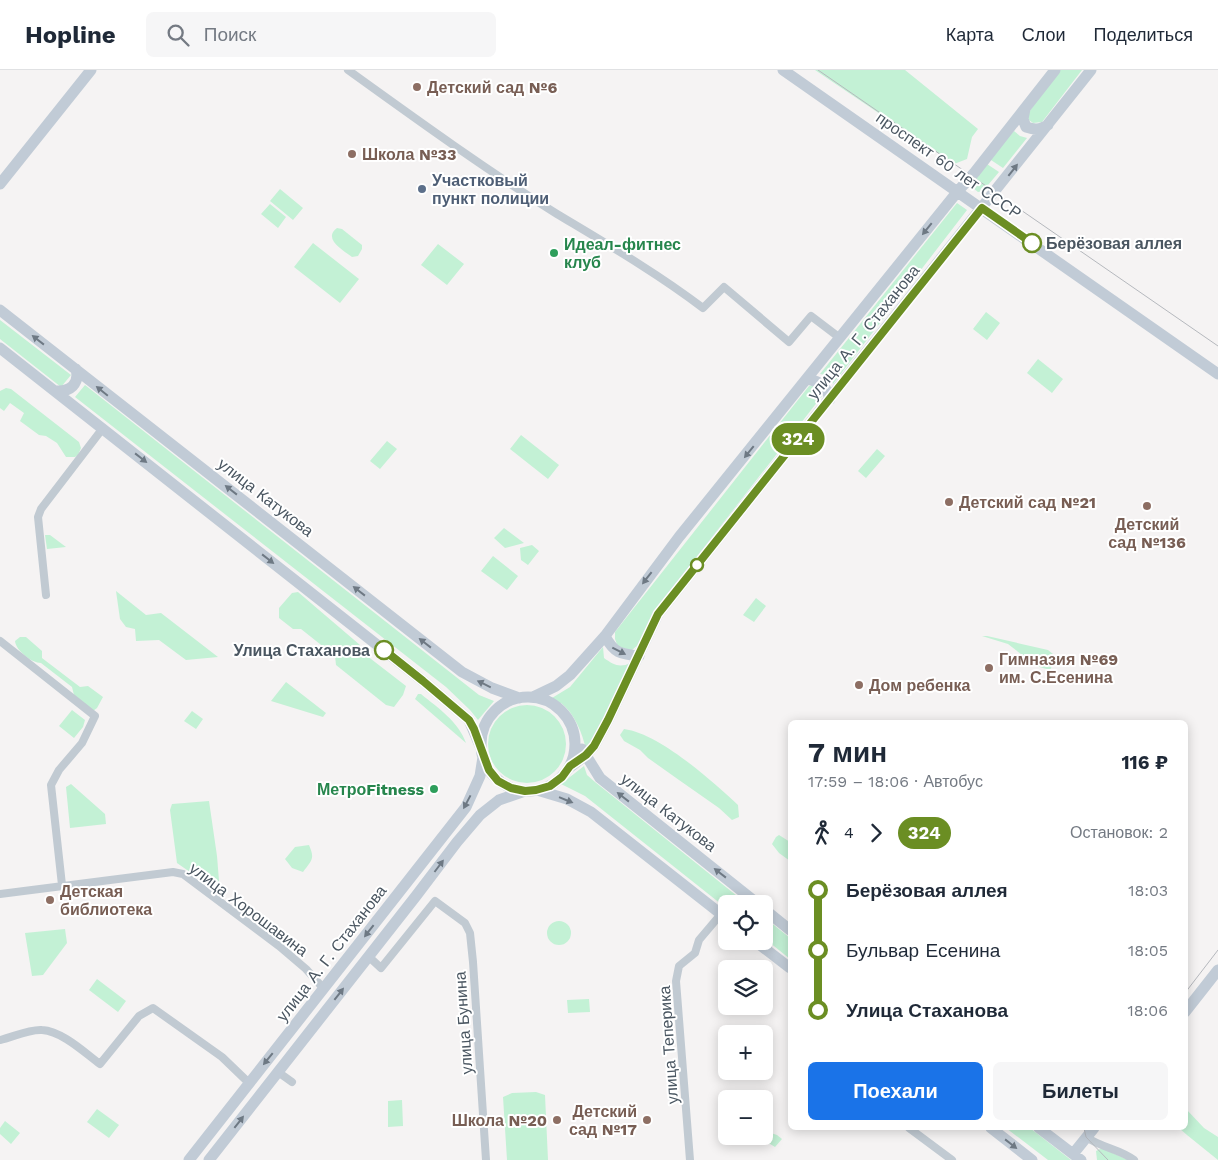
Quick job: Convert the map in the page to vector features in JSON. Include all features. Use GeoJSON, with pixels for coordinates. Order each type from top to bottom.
{"type":"FeatureCollection","features":[{"type":"Feature","properties":{"kind":"main road"},"geometry":{"type":"LineString","coordinates":[[0,184],[91,70]]}},
{"type":"Feature","properties":{"kind":"main road","name":"проспект 60 лет СССР"},"geometry":{"type":"LineString","coordinates":[[783,70],[1218,374]]}},
{"type":"Feature","properties":{"kind":"main road","name":"улица А. Г. Стаханова"},"geometry":{"type":"LineString","coordinates":[[533,697],[556,686],[570,675],[605,636],[679,537],[975,172],[1055,70]]}},
{"type":"Feature","properties":{"kind":"main road","name":"улица А. Г. Стаханова"},"geometry":{"type":"LineString","coordinates":[[570,766],[586,755],[594,746],[658,614],[1091,70]]}},
{"type":"Feature","properties":{"kind":"main road"},"geometry":{"type":"LineString","coordinates":[[1026,108],[1023,119],[1026,126],[1034,130],[1048,125]]}},
{"type":"Feature","properties":{"kind":"main road","name":"улица Катукова"},"geometry":{"type":"LineString","coordinates":[[0,310],[462,672],[492,688],[519,698]]}},
{"type":"Feature","properties":{"kind":"main road"},"geometry":{"type":"LineString","coordinates":[[0,348],[469,720],[489,770],[498,781],[511,788],[567,799],[591,812],[718,911]]}},
{"type":"Feature","properties":{"kind":"main road"},"geometry":{"type":"LineString","coordinates":[[56,391],[71,388],[77,377],[76,369]]}},
{"type":"Feature","properties":{"kind":"main road"},"geometry":{"type":"LineString","coordinates":[[807,379],[824,384],[830,399]]}},
{"type":"Feature","properties":{"kind":"main road"},"geometry":{"type":"LineString","coordinates":[[605,636],[610,646],[616,651],[639,656]]}},
{"type":"Feature","properties":{"kind":"main road"},"geometry":{"type":"LineString","coordinates":[[482,753],[482,737],[490,716],[508,702],[519,698],[533,697],[547,701],[559,709],[569,720],[574,734],[574,756],[562,777],[550,786],[531,791]]}},
{"type":"Feature","properties":{"kind":"main road","name":"улица Катукова"},"geometry":{"type":"LineString","coordinates":[[574,734],[600,778],[747,895]]}},
{"type":"Feature","properties":{"kind":"main road"},"geometry":{"type":"LineString","coordinates":[[594,746],[594,770]]}},
{"type":"Feature","properties":{"kind":"main road","name":"улица А. Г. Стаханова"},"geometry":{"type":"LineString","coordinates":[[189,1160],[466,807],[480,776],[482,753]]}},
{"type":"Feature","properties":{"kind":"main road","name":"улица А. Г. Стаханова"},"geometry":{"type":"LineString","coordinates":[[209,1160],[480,815],[499,800],[531,791]]}},
{"type":"Feature","properties":{"kind":"main road"},"geometry":{"type":"LineString","coordinates":[[773,916],[788,928]]}},
{"type":"Feature","properties":{"kind":"main road"},"geometry":{"type":"LineString","coordinates":[[767,950],[788,966]]}},
{"type":"Feature","properties":{"kind":"main road"},"geometry":{"type":"LineString","coordinates":[[1188,1008],[1218,970]]}},
{"type":"Feature","properties":{"kind":"main road"},"geometry":{"type":"LineString","coordinates":[[994,1130],[1032,1160]]}},
{"type":"Feature","properties":{"kind":"main road"},"geometry":{"type":"LineString","coordinates":[[1042,1130],[1077,1157],[1086,1137],[1092,1130]]}},
{"type":"Feature","properties":{"kind":"street"},"geometry":{"type":"LineString","coordinates":[[348,70],[498,175],[557,214],[676,287],[703,308],[724,287],[789,342],[811,316],[840,338]]}},
{"type":"Feature","properties":{"kind":"street"},"geometry":{"type":"LineString","coordinates":[[46,595],[38,517],[41,509],[103,428]]}},
{"type":"Feature","properties":{"kind":"street"},"geometry":{"type":"LineString","coordinates":[[0,641],[95,716],[82,743],[59,770],[51,785],[62,885]]}},
{"type":"Feature","properties":{"kind":"street","name":"улица Хорошавина"},"geometry":{"type":"LineString","coordinates":[[0,894],[173,872],[183,874],[279,946],[306,969],[324,989]]}},
{"type":"Feature","properties":{"kind":"street","name":"улица Бунина"},"geometry":{"type":"LineString","coordinates":[[368,956],[381,968],[435,901],[465,923],[470,933],[486,1160]]}},
{"type":"Feature","properties":{"kind":"street","name":"улица Теперика"},"geometry":{"type":"LineString","coordinates":[[690,1160],[676,981],[679,966],[695,953],[699,940],[718,922]]}},
{"type":"Feature","properties":{"kind":"street"},"geometry":{"type":"LineString","coordinates":[[0,1040],[41,1030],[52,1031],[100,1064],[139,1016],[153,1008],[222,1057],[248,1083]]}},
{"type":"Feature","properties":{"kind":"street"},"geometry":{"type":"LineString","coordinates":[[278,1072],[292,1082]]}},
{"type":"Feature","properties":{"kind":"street"},"geometry":{"type":"LineString","coordinates":[[912,1130],[952,1160]]}},
{"type":"Feature","properties":{"kind":"street"},"geometry":{"type":"LineString","coordinates":[[1086,1137],[1098,1145],[1127,1154],[1134,1160]]}},
{"type":"Feature","properties":{"kind":"green space"},"geometry":{"type":"Polygon","coordinates":[[[815,70],[905,70],[978,129],[972,137],[967,159],[954,164],[815,70]]]}},
{"type":"Feature","properties":{"kind":"green space"},"geometry":{"type":"Polygon","coordinates":[[[1058,70],[1082,70],[1042,122],[1033,123],[1027,115],[1058,70]]]}},
{"type":"Feature","properties":{"kind":"green space"},"geometry":{"type":"Polygon","coordinates":[[[1014,131],[1020,136],[1027,138],[1003,168],[988,158],[1014,131]]]}},
{"type":"Feature","properties":{"kind":"green space"},"geometry":{"type":"Polygon","coordinates":[[[984,162],[999,172],[983,191],[978,192],[969,183],[984,162]]]}},
{"type":"Feature","properties":{"kind":"green space"},"geometry":{"type":"Polygon","coordinates":[[[280,189],[303,208],[293,220],[270,201],[280,189]]]}},
{"type":"Feature","properties":{"kind":"green space"},"geometry":{"type":"Polygon","coordinates":[[[957,203],[967,210],[833,384],[831,376],[820,374],[957,203]]]}},
{"type":"Feature","properties":{"kind":"green space"},"geometry":{"type":"Polygon","coordinates":[[[270,204],[286,217],[278,228],[261,214],[270,204]]]}},
{"type":"Feature","properties":{"kind":"green space"},"geometry":{"type":"Polygon","coordinates":[[[337,228],[342,229],[362,245],[358,256],[352,257],[333,240],[333,232],[337,228]]]}},
{"type":"Feature","properties":{"kind":"green space"},"geometry":{"type":"Polygon","coordinates":[[[313,243],[359,279],[340,303],[294,267],[313,243]]]}},
{"type":"Feature","properties":{"kind":"green space"},"geometry":{"type":"Polygon","coordinates":[[[438,244],[464,264],[447,285],[421,265],[438,244]]]}},
{"type":"Feature","properties":{"kind":"green space"},"geometry":{"type":"Polygon","coordinates":[[[986,312],[1000,323],[987,340],[973,329],[986,312]]]}},
{"type":"Feature","properties":{"kind":"green space"},"geometry":{"type":"Polygon","coordinates":[[[0,320],[71,375],[61,387],[0,339],[0,320]]]}},
{"type":"Feature","properties":{"kind":"green space"},"geometry":{"type":"Polygon","coordinates":[[[1038,359],[1063,379],[1052,393],[1027,373],[1038,359]]]}},
{"type":"Feature","properties":{"kind":"green space"},"geometry":{"type":"Polygon","coordinates":[[[85,385],[479,695],[494,701],[478,720],[446,687],[75,397],[85,385]]]}},
{"type":"Feature","properties":{"kind":"green space"},"geometry":{"type":"Polygon","coordinates":[[[815,385],[820,388],[822,396],[659,605],[639,644],[632,650],[618,647],[615,632],[809,386],[815,385]]]}},
{"type":"Feature","properties":{"kind":"green space"},"geometry":{"type":"Polygon","coordinates":[[[6,388],[11,389],[79,442],[81,448],[78,455],[66,457],[57,443],[46,436],[39,435],[20,421],[24,413],[10,403],[4,411],[0,408],[0,391],[6,388]]]}},
{"type":"Feature","properties":{"kind":"green space"},"geometry":{"type":"Polygon","coordinates":[[[521,435],[559,465],[548,479],[510,449],[521,435]]]}},
{"type":"Feature","properties":{"kind":"green space"},"geometry":{"type":"Polygon","coordinates":[[[387,441],[397,449],[380,469],[370,461],[387,441]]]}},
{"type":"Feature","properties":{"kind":"green space"},"geometry":{"type":"Polygon","coordinates":[[[877,449],[885,456],[866,478],[858,471],[877,449]]]}},
{"type":"Feature","properties":{"kind":"green space"},"geometry":{"type":"Polygon","coordinates":[[[504,528],[524,543],[505,548],[494,538],[504,528]]]}},
{"type":"Feature","properties":{"kind":"green space"},"geometry":{"type":"Polygon","coordinates":[[[45,535],[50,535],[66,547],[47,549],[45,535]]]}},
{"type":"Feature","properties":{"kind":"green space"},"geometry":{"type":"Polygon","coordinates":[[[532,545],[539,551],[528,565],[521,560],[520,548],[532,545]]]}},
{"type":"Feature","properties":{"kind":"green space"},"geometry":{"type":"Polygon","coordinates":[[[493,556],[518,576],[507,590],[481,571],[493,556]]]}},
{"type":"Feature","properties":{"kind":"green space"},"geometry":{"type":"Polygon","coordinates":[[[116,591],[146,615],[161,613],[218,657],[186,660],[159,640],[136,641],[135,629],[126,627],[120,619],[116,591]]]}},
{"type":"Feature","properties":{"kind":"green space"},"geometry":{"type":"Polygon","coordinates":[[[298,592],[360,645],[362,652],[406,686],[403,695],[394,707],[386,705],[336,665],[335,656],[301,629],[293,629],[279,618],[279,608],[292,593],[298,592]]]}},
{"type":"Feature","properties":{"kind":"green space"},"geometry":{"type":"Polygon","coordinates":[[[756,598],[766,606],[754,622],[743,615],[756,598]]]}},
{"type":"Feature","properties":{"kind":"green space"},"geometry":{"type":"Polygon","coordinates":[[[982,636],[1048,650],[1053,654],[1053,664],[1050,670],[1036,666],[1008,644],[982,636]]]}},
{"type":"Feature","properties":{"kind":"green space"},"geometry":{"type":"Polygon","coordinates":[[[20,637],[26,637],[42,651],[42,658],[80,687],[88,686],[103,697],[97,708],[93,711],[74,695],[72,687],[41,663],[25,656],[16,645],[15,641],[20,637]]]}},
{"type":"Feature","properties":{"kind":"green space"},"geometry":{"type":"Polygon","coordinates":[[[603,647],[604,658],[611,662],[617,665],[631,663],[595,739],[586,749],[574,718],[566,707],[561,703],[557,704],[552,698],[570,687],[603,647]]]}},
{"type":"Feature","properties":{"kind":"green space"},"geometry":{"type":"Polygon","coordinates":[[[286,682],[326,713],[323,717],[271,701],[286,682]]]}},
{"type":"Feature","properties":{"kind":"green space"},"geometry":{"type":"Polygon","coordinates":[[[418,694],[421,694],[453,722],[463,735],[466,743],[415,699],[418,694]]]}},
{"type":"Feature","properties":{"kind":"green space"},"geometry":{"type":"Polygon","coordinates":[[[527,705],[542,708],[559,722],[563,729],[566,744],[563,759],[549,776],[542,780],[527,783],[512,780],[495,766],[491,759],[488,744],[491,729],[505,712],[512,708],[527,705]]]}},
{"type":"Feature","properties":{"kind":"green space"},"geometry":{"type":"Polygon","coordinates":[[[72,710],[85,720],[83,727],[74,738],[59,726],[72,710]]]}},
{"type":"Feature","properties":{"kind":"green space"},"geometry":{"type":"Polygon","coordinates":[[[192,711],[203,719],[196,729],[184,721],[192,711]]]}},
{"type":"Feature","properties":{"kind":"green space"},"geometry":{"type":"Polygon","coordinates":[[[624,729],[653,739],[684,760],[714,783],[738,805],[739,817],[732,820],[719,808],[648,758],[640,750],[624,741],[620,735],[624,729]]]}},
{"type":"Feature","properties":{"kind":"green space"},"geometry":{"type":"Polygon","coordinates":[[[584,766],[587,775],[595,782],[736,895],[718,895],[718,902],[585,796],[561,784],[584,766]]]}},
{"type":"Feature","properties":{"kind":"green space"},"geometry":{"type":"Polygon","coordinates":[[[71,784],[105,814],[106,824],[70,828],[66,787],[71,784]]]}},
{"type":"Feature","properties":{"kind":"green space"},"geometry":{"type":"Polygon","coordinates":[[[209,801],[220,893],[177,863],[170,810],[172,804],[209,801]]]}},
{"type":"Feature","properties":{"kind":"green space"},"geometry":{"type":"Polygon","coordinates":[[[779,835],[788,841],[788,860],[779,853],[772,844],[779,835]]]}},
{"type":"Feature","properties":{"kind":"green space"},"geometry":{"type":"Polygon","coordinates":[[[309,845],[312,859],[309,865],[303,872],[292,868],[285,859],[295,847],[309,845]]]}},
{"type":"Feature","properties":{"kind":"green space"},"geometry":{"type":"Polygon","coordinates":[[[559,921],[567,925],[571,933],[567,941],[559,945],[551,941],[547,933],[551,925],[559,921]]]}},
{"type":"Feature","properties":{"kind":"green space"},"geometry":{"type":"Polygon","coordinates":[[[773,924],[788,936],[788,957],[773,945],[773,924]]]}},
{"type":"Feature","properties":{"kind":"green space"},"geometry":{"type":"Polygon","coordinates":[[[65,929],[67,943],[43,975],[32,976],[25,933],[65,929]]]}},
{"type":"Feature","properties":{"kind":"green space"},"geometry":{"type":"Polygon","coordinates":[[[97,979],[126,1001],[118,1012],[89,990],[97,979]]]}},
{"type":"Feature","properties":{"kind":"green space"},"geometry":{"type":"Polygon","coordinates":[[[589,999],[590,1012],[568,1013],[567,1000],[589,999]]]}},
{"type":"Feature","properties":{"kind":"green space"},"geometry":{"type":"Polygon","coordinates":[[[536,1092],[545,1095],[548,1160],[507,1160],[503,1097],[512,1093],[536,1092]]]}},
{"type":"Feature","properties":{"kind":"green space"},"geometry":{"type":"Polygon","coordinates":[[[402,1100],[403,1126],[388,1127],[388,1101],[402,1100]]]}},
{"type":"Feature","properties":{"kind":"green space"},"geometry":{"type":"Polygon","coordinates":[[[97,1109],[119,1125],[109,1138],[87,1122],[97,1109]]]}},
{"type":"Feature","properties":{"kind":"green space"},"geometry":{"type":"Polygon","coordinates":[[[1188,1111],[1204,1128],[1218,1137],[1218,1160],[1181,1130],[1188,1130],[1188,1111]]]}},
{"type":"Feature","properties":{"kind":"green space"},"geometry":{"type":"Polygon","coordinates":[[[5,1121],[20,1133],[11,1144],[0,1134],[0,1128],[5,1121]]]}},
{"type":"Feature","properties":{"kind":"green space"},"geometry":{"type":"Polygon","coordinates":[[[1009,1130],[1033,1130],[1071,1160],[1048,1160],[1009,1130]]]}},
{"type":"Feature","properties":{"kind":"green space"},"geometry":{"type":"Polygon","coordinates":[[[773,1134],[782,1139],[775,1147],[772,1145],[773,1134]]]}},
{"type":"Feature","properties":{"kind":"green space"},"geometry":{"type":"Polygon","coordinates":[[[1102,1148],[1128,1160],[1097,1160],[1096,1151],[1102,1148]]]}},
{"type":"Feature","properties":{"kind":"tram line"},"geometry":{"type":"LineString","coordinates":[[818,70],[1218,346]]}},
{"type":"Feature","properties":{"kind":"tram line"},"geometry":{"type":"LineString","coordinates":[[1188,989],[1218,950]]}},
{"type":"Feature","properties":{"kind":"tram line"},"geometry":{"type":"LineString","coordinates":[[1084,1130],[1086,1137],[1108,1160]]}},
{"type":"Feature","properties":{"kind":"bus line","name":"324"},"geometry":{"type":"LineString","coordinates":[[384,650],[469,720],[489,770],[498,781],[511,788],[525,791],[550,786],[594,746],[658,614],[982,208],[1032,243]]}},
{"type":"Feature","properties":{"kind":"place","name":"Детский сад №6"},"geometry":{"type":"Point","coordinates":[417,87]}},
{"type":"Feature","properties":{"kind":"place","name":"Школа №33"},"geometry":{"type":"Point","coordinates":[352,154]}},
{"type":"Feature","properties":{"kind":"place","name":"Участковый пункт полиции"},"geometry":{"type":"Point","coordinates":[422,189]}},
{"type":"Feature","properties":{"kind":"place","name":"Берёзовая аллея"},"geometry":{"type":"Point","coordinates":[1032,243]}},
{"type":"Feature","properties":{"kind":"place","name":"Идеал-фитнес клуб"},"geometry":{"type":"Point","coordinates":[554,253]}},
{"type":"Feature","properties":{"kind":"place","name":"Детский сад №21"},"geometry":{"type":"Point","coordinates":[949,502]}},
{"type":"Feature","properties":{"kind":"place","name":"Детский сад №136"},"geometry":{"type":"Point","coordinates":[1147,506]}},
{"type":"Feature","properties":{"kind":"place","name":"Улица Стаханова"},"geometry":{"type":"Point","coordinates":[384,650]}},
{"type":"Feature","properties":{"kind":"place","name":"Гимназия №69 им. С.Есенина"},"geometry":{"type":"Point","coordinates":[989,668]}},
{"type":"Feature","properties":{"kind":"place","name":"Дом ребенка"},"geometry":{"type":"Point","coordinates":[859,685]}},
{"type":"Feature","properties":{"kind":"place","name":"МетроFitness"},"geometry":{"type":"Point","coordinates":[434,789]}},
{"type":"Feature","properties":{"kind":"place","name":"Детская библиотека"},"geometry":{"type":"Point","coordinates":[50,900]}},
{"type":"Feature","properties":{"kind":"place","name":"Школа №20"},"geometry":{"type":"Point","coordinates":[557,1120]}},
{"type":"Feature","properties":{"kind":"place","name":"Детский сад №17"},"geometry":{"type":"Point","coordinates":[647,1120]}}]}
